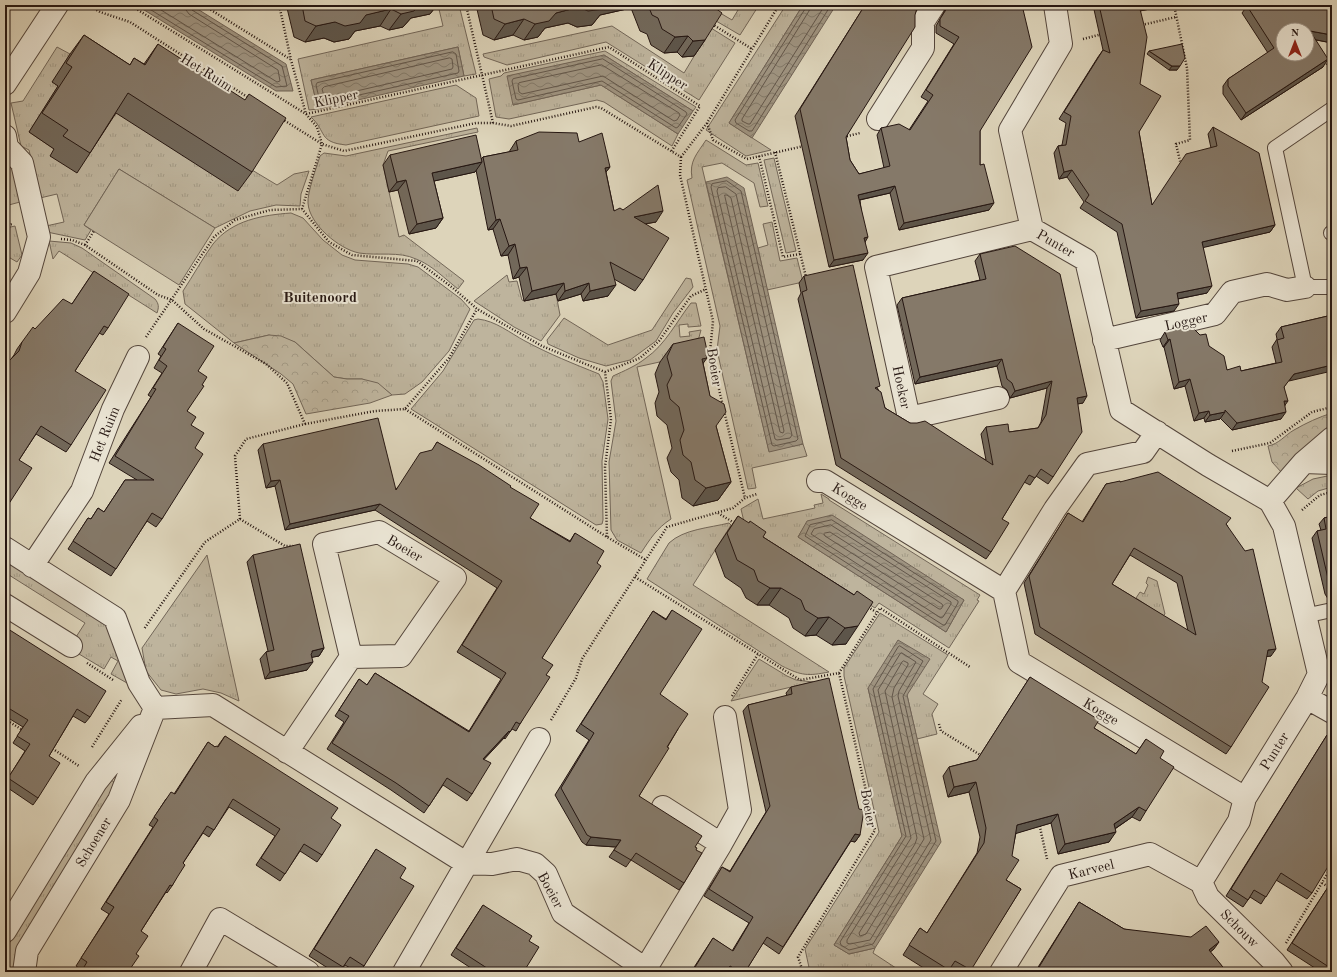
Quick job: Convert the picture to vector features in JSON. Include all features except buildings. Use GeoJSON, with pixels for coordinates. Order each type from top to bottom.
{"type":"FeatureCollection","features":[{"type":"Feature","properties":{"kind":"street"},"geometry":{"type":"LineString","coordinates":[[5,84],[57,5]]}},
{"type":"Feature","properties":{"kind":"street"},"geometry":{"type":"LineString","coordinates":[[878,119],[923,48],[923,22],[934,5]]}},
{"type":"Feature","properties":{"kind":"street"},"geometry":{"type":"LineString","coordinates":[[1055,5],[1062,44]]}},
{"type":"Feature","properties":{"kind":"street","name":"Punter"},"geometry":{"type":"LineString","coordinates":[[1062,44],[1010,130],[1032,229],[1086,260],[1121,410],[1208,465],[1270,501],[1284,526],[1304,616],[1319,674],[1307,698],[1245,798],[1239,821],[1202,882]]}},
{"type":"Feature","properties":{"kind":"street"},"geometry":{"type":"LineString","coordinates":[[5,136],[8,147],[22,163],[39,237],[29,272],[5,312]]}},
{"type":"Feature","properties":{"kind":"street","name":"Hoeker"},"geometry":{"type":"LineString","coordinates":[[998,398],[909,418],[876,266],[1032,229]]}},
{"type":"Feature","properties":{"kind":"street","name":"Logger"},"geometry":{"type":"LineString","coordinates":[[1104,340],[1215,314],[1232,292],[1267,284],[1287,290],[1305,287]]}},
{"type":"Feature","properties":{"kind":"street","name":"Het Ruim"},"geometry":{"type":"LineString","coordinates":[[32,566],[82,491],[113,409],[138,357]]}},
{"type":"Feature","properties":{"kind":"street"},"geometry":{"type":"LineString","coordinates":[[1004,590],[1055,509],[1087,464],[1143,452],[1157,432]]}},
{"type":"Feature","properties":{"kind":"street"},"geometry":{"type":"LineString","coordinates":[[1270,501],[1304,462],[1332,438]]}},
{"type":"Feature","properties":{"kind":"street"},"geometry":{"type":"LineString","coordinates":[[1304,462],[1332,463]]}},
{"type":"Feature","properties":{"kind":"street","name":"Kogge"},"geometry":{"type":"LineString","coordinates":[[818,480],[825,481],[1004,590],[1019,662],[1245,798]]}},
{"type":"Feature","properties":{"kind":"street","name":"Boeier"},"geometry":{"type":"LineString","coordinates":[[324,544],[379,532],[455,578],[401,656],[351,657]]}},
{"type":"Feature","properties":{"kind":"street"},"geometry":{"type":"LineString","coordinates":[[287,752],[351,657],[324,544]]}},
{"type":"Feature","properties":{"kind":"street"},"geometry":{"type":"LineString","coordinates":[[5,548],[115,618],[138,683],[156,708]]}},
{"type":"Feature","properties":{"kind":"street"},"geometry":{"type":"LineString","coordinates":[[5,605],[67,644]]}},
{"type":"Feature","properties":{"kind":"street"},"geometry":{"type":"LineString","coordinates":[[1307,698],[1332,712]]}},
{"type":"Feature","properties":{"kind":"street","name":"Boeier"},"geometry":{"type":"LineString","coordinates":[[156,708],[213,705],[466,863],[492,864],[517,859],[535,864],[546,874],[563,913],[648,970],[722,844],[740,810],[726,717]]}},
{"type":"Feature","properties":{"kind":"street","name":"Schoener"},"geometry":{"type":"LineString","coordinates":[[5,931],[96,782],[156,708]]}},
{"type":"Feature","properties":{"kind":"street","name":"Schoener"},"geometry":{"type":"LineString","coordinates":[[24,972],[27,951],[119,800],[156,708]]}},
{"type":"Feature","properties":{"kind":"street"},"geometry":{"type":"LineString","coordinates":[[404,972],[539,739]]}},
{"type":"Feature","properties":{"kind":"street"},"geometry":{"type":"LineString","coordinates":[[663,807],[722,844]]}},
{"type":"Feature","properties":{"kind":"street","name":"Karveel"},"geometry":{"type":"LineString","coordinates":[[1002,972],[1062,876],[1150,854],[1202,882]]}},
{"type":"Feature","properties":{"kind":"street","name":"Schouw"},"geometry":{"type":"LineString","coordinates":[[1202,882],[1208,897],[1278,967]]}},
{"type":"Feature","properties":{"kind":"street"},"geometry":{"type":"LineString","coordinates":[[191,972],[220,919],[308,972]]}},
{"type":"Feature","properties":{"kind":"lane"},"geometry":{"type":"LineString","coordinates":[[1305,287],[1275,148],[1332,109]]}},
{"type":"Feature","properties":{"kind":"lane","name":"Logger"},"geometry":{"type":"LineString","coordinates":[[1305,287],[1332,287]]}},
{"type":"Feature","properties":{"kind":"lane"},"geometry":{"type":"LineString","coordinates":[[1304,616],[1332,610]]}},
{"type":"Feature","properties":{"kind":"path"},"geometry":{"type":"LineString","coordinates":[[5,14],[11,5]]}},
{"type":"Feature","properties":{"kind":"path","name":"Het Ruim"},"geometry":{"type":"LineString","coordinates":[[90,5],[100,12],[130,22],[256,102]]}},
{"type":"Feature","properties":{"kind":"path"},"geometry":{"type":"LineString","coordinates":[[130,5],[306,114],[317,127],[322,144],[302,210]]}},
{"type":"Feature","properties":{"kind":"path"},"geometry":{"type":"LineString","coordinates":[[203,5],[291,60]]}},
{"type":"Feature","properties":{"kind":"path","name":"Klipper"},"geometry":{"type":"LineString","coordinates":[[284,5],[280,9],[291,60],[306,114],[609,47],[700,106],[671,152]]}},
{"type":"Feature","properties":{"kind":"path"},"geometry":{"type":"LineString","coordinates":[[466,5],[493,123]]}},
{"type":"Feature","properties":{"kind":"path"},"geometry":{"type":"LineString","coordinates":[[275,115],[322,144],[344,151],[476,123],[493,123],[511,126],[596,107],[601,108],[681,157],[707,123],[779,5]]}},
{"type":"Feature","properties":{"kind":"path"},"geometry":{"type":"LineString","coordinates":[[1174,5],[1187,68],[1190,140],[1176,144],[1181,167]]}},
{"type":"Feature","properties":{"kind":"path"},"geometry":{"type":"LineString","coordinates":[[1138,26],[1176,17]]}},
{"type":"Feature","properties":{"kind":"path"},"geometry":{"type":"LineString","coordinates":[[706,20],[752,49]]}},
{"type":"Feature","properties":{"kind":"path"},"geometry":{"type":"LineString","coordinates":[[1062,44],[1107,33]]}},
{"type":"Feature","properties":{"kind":"path"},"geometry":{"type":"LineString","coordinates":[[1324,60],[1332,72]]}},
{"type":"Feature","properties":{"kind":"path"},"geometry":{"type":"LineString","coordinates":[[841,138],[870,131],[878,119]]}},
{"type":"Feature","properties":{"kind":"path"},"geometry":{"type":"LineString","coordinates":[[707,123],[713,140],[747,159],[804,146]]}},
{"type":"Feature","properties":{"kind":"path"},"geometry":{"type":"LineString","coordinates":[[775,152],[806,276],[813,275]]}},
{"type":"Feature","properties":{"kind":"path"},"geometry":{"type":"LineString","coordinates":[[759,156],[771,213],[783,257],[800,254]]}},
{"type":"Feature","properties":{"kind":"path","name":"Boeier"},"geometry":{"type":"LineString","coordinates":[[681,157],[680,175],[713,321],[710,352],[745,498]]}},
{"type":"Feature","properties":{"kind":"path"},"geometry":{"type":"LineString","coordinates":[[138,357],[140,346],[214,237],[235,220],[270,210],[302,210],[329,242],[352,255],[417,261],[453,288],[477,309],[542,346],[605,372],[640,358],[659,341],[691,296],[706,289]]}},
{"type":"Feature","properties":{"kind":"path"},"geometry":{"type":"LineString","coordinates":[[85,245],[94,231]]}},
{"type":"Feature","properties":{"kind":"path"},"geometry":{"type":"LineString","coordinates":[[39,237],[72,240],[85,245],[158,295],[172,300],[204,329],[266,364],[286,383],[305,424]]}},
{"type":"Feature","properties":{"kind":"path"},"geometry":{"type":"LineString","coordinates":[[405,410],[449,358],[477,309]]}},
{"type":"Feature","properties":{"kind":"path"},"geometry":{"type":"LineString","coordinates":[[605,372],[611,420],[605,467],[607,537]]}},
{"type":"Feature","properties":{"kind":"path"},"geometry":{"type":"LineString","coordinates":[[1208,465],[1217,455],[1270,443],[1312,412],[1332,407]]}},
{"type":"Feature","properties":{"kind":"path"},"geometry":{"type":"LineString","coordinates":[[240,519],[235,456],[246,439],[305,424],[375,411],[405,410],[646,560]]}},
{"type":"Feature","properties":{"kind":"path"},"geometry":{"type":"LineString","coordinates":[[1284,526],[1320,495],[1332,492]]}},
{"type":"Feature","properties":{"kind":"path"},"geometry":{"type":"LineString","coordinates":[[539,739],[576,678],[582,659],[666,527],[733,508],[745,498],[757,494]]}},
{"type":"Feature","properties":{"kind":"path"},"geometry":{"type":"LineString","coordinates":[[718,513],[738,525]]}},
{"type":"Feature","properties":{"kind":"path"},"geometry":{"type":"LineString","coordinates":[[240,519],[284,546],[324,544]]}},
{"type":"Feature","properties":{"kind":"path"},"geometry":{"type":"LineString","coordinates":[[128,652],[205,542],[240,519]]}},
{"type":"Feature","properties":{"kind":"path"},"geometry":{"type":"LineString","coordinates":[[635,577],[800,680],[839,673],[876,612],[880,608],[970,667]]}},
{"type":"Feature","properties":{"kind":"path"},"geometry":{"type":"LineString","coordinates":[[863,604],[876,612]]}},
{"type":"Feature","properties":{"kind":"path"},"geometry":{"type":"LineString","coordinates":[[67,644],[68,650],[128,690],[138,683]]}},
{"type":"Feature","properties":{"kind":"path"},"geometry":{"type":"LineString","coordinates":[[726,717],[725,709],[758,654]]}},
{"type":"Feature","properties":{"kind":"path","name":"Boeier"},"geometry":{"type":"LineString","coordinates":[[802,972],[798,957],[875,830],[839,673]]}},
{"type":"Feature","properties":{"kind":"path"},"geometry":{"type":"LineString","coordinates":[[5,719],[30,735]]}},
{"type":"Feature","properties":{"kind":"path"},"geometry":{"type":"LineString","coordinates":[[939,724],[941,731],[986,759]]}},
{"type":"Feature","properties":{"kind":"path"},"geometry":{"type":"LineString","coordinates":[[49,747],[80,766]]}},
{"type":"Feature","properties":{"kind":"path"},"geometry":{"type":"LineString","coordinates":[[1038,822],[1046,858],[1062,876]]}},
{"type":"Feature","properties":{"kind":"path"},"geometry":{"type":"LineString","coordinates":[[1278,967],[1322,882],[1332,866]]}},
{"type":"Feature","properties":{"kind":"path"},"geometry":{"type":"LineString","coordinates":[[1322,882],[1332,889]]}},
{"type":"Feature","properties":{"kind":"green space"},"geometry":{"type":"Polygon","coordinates":[[[438,5],[459,5],[476,74],[464,76],[458,47],[311,80],[318,109],[309,110],[298,59],[443,26],[438,5]]]}},
{"type":"Feature","properties":{"kind":"green space"},"geometry":{"type":"Polygon","coordinates":[[[741,5],[759,5],[740,35],[711,18],[715,10],[732,20],[741,5]]]}},
{"type":"Feature","properties":{"kind":"green space"},"geometry":{"type":"Polygon","coordinates":[[[786,5],[803,5],[729,123],[771,150],[746,156],[706,130],[786,5]]]}},
{"type":"Feature","properties":{"kind":"green space"},"geometry":{"type":"Polygon","coordinates":[[[612,26],[684,73],[711,28],[735,43],[699,100],[606,42],[507,65],[484,57],[483,54],[612,26]]]}},
{"type":"Feature","properties":{"kind":"green space"},"geometry":{"type":"Polygon","coordinates":[[[57,47],[70,54],[53,82],[58,86],[29,132],[54,149],[115,112],[252,170],[277,185],[294,174],[309,171],[301,194],[300,206],[276,205],[250,211],[215,228],[119,169],[84,225],[91,230],[85,240],[47,232],[46,226],[64,222],[57,194],[40,198],[29,150],[21,146],[11,103],[23,101],[57,47]]]}},
{"type":"Feature","properties":{"kind":"green space"},"geometry":{"type":"Polygon","coordinates":[[[605,51],[696,107],[693,111],[604,55],[513,105],[601,85],[678,134],[672,146],[604,102],[597,100],[509,119],[496,117],[489,79],[501,76],[504,73],[605,51]]]}},
{"type":"Feature","properties":{"kind":"green space"},"geometry":{"type":"Polygon","coordinates":[[[456,85],[476,98],[479,116],[346,145],[337,144],[327,139],[311,117],[456,85]]]}},
{"type":"Feature","properties":{"kind":"green space"},"geometry":{"type":"Polygon","coordinates":[[[477,128],[478,132],[388,151],[383,165],[399,237],[404,235],[464,281],[458,289],[438,272],[422,262],[409,257],[396,254],[366,254],[351,251],[334,241],[319,227],[314,219],[310,211],[308,199],[320,156],[324,153],[346,156],[477,128]]]}},
{"type":"Feature","properties":{"kind":"green space"},"geometry":{"type":"Polygon","coordinates":[[[706,140],[746,165],[758,163],[768,206],[760,207],[754,183],[722,163],[702,167],[769,451],[803,444],[807,456],[752,468],[756,488],[748,489],[717,350],[720,326],[687,180],[692,178],[691,172],[693,162],[706,140]]]}},
{"type":"Feature","properties":{"kind":"green space"},"geometry":{"type":"Polygon","coordinates":[[[774,158],[796,251],[786,253],[764,160],[774,158]]]}},
{"type":"Feature","properties":{"kind":"green space"},"geometry":{"type":"Polygon","coordinates":[[[12,167],[20,202],[5,206],[5,168],[12,167]]]}},
{"type":"Feature","properties":{"kind":"green space"},"geometry":{"type":"Polygon","coordinates":[[[119,169],[215,228],[179,285],[84,225],[119,169]]]}},
{"type":"Feature","properties":{"kind":"green space"},"geometry":{"type":"Polygon","coordinates":[[[291,213],[303,218],[323,240],[342,255],[355,260],[408,264],[418,267],[461,299],[470,309],[449,351],[422,382],[405,394],[392,395],[362,379],[334,377],[295,342],[269,335],[234,343],[185,304],[183,291],[213,244],[229,229],[259,217],[291,213]]]}},
{"type":"Feature","properties":{"kind":"green space"},"geometry":{"type":"Polygon","coordinates":[[[772,222],[780,261],[797,258],[803,282],[767,290],[758,248],[768,245],[763,224],[772,222]]]}},
{"type":"Feature","properties":{"kind":"green space"},"geometry":{"type":"Polygon","coordinates":[[[15,226],[22,255],[17,262],[5,255],[5,230],[6,228],[15,226]]]}},
{"type":"Feature","properties":{"kind":"green space"},"geometry":{"type":"Polygon","coordinates":[[[49,241],[71,243],[82,248],[155,299],[158,306],[157,313],[59,251],[53,259],[49,241]]]}},
{"type":"Feature","properties":{"kind":"green space"},"geometry":{"type":"Polygon","coordinates":[[[507,275],[509,282],[517,281],[522,300],[524,301],[556,294],[560,315],[541,341],[514,327],[474,301],[507,275]]]}},
{"type":"Feature","properties":{"kind":"green space"},"geometry":{"type":"Polygon","coordinates":[[[686,278],[691,279],[693,287],[673,313],[656,341],[630,360],[606,366],[579,358],[548,344],[547,340],[564,318],[608,345],[652,330],[686,278]]]}},
{"type":"Feature","properties":{"kind":"green space"},"geometry":{"type":"Polygon","coordinates":[[[691,303],[696,303],[701,326],[688,327],[688,324],[679,325],[680,337],[690,336],[689,332],[701,330],[698,341],[700,353],[637,367],[671,519],[658,530],[641,553],[617,540],[611,530],[609,462],[616,421],[611,381],[613,376],[630,368],[653,353],[665,340],[691,303]]]}},
{"type":"Feature","properties":{"kind":"green space"},"geometry":{"type":"Polygon","coordinates":[[[478,319],[491,322],[543,350],[599,374],[603,382],[608,419],[602,461],[602,524],[596,525],[411,409],[443,371],[474,320],[478,319]]]}},
{"type":"Feature","properties":{"kind":"green space"},"geometry":{"type":"Polygon","coordinates":[[[269,335],[281,336],[295,342],[334,377],[362,379],[378,383],[392,395],[370,403],[306,414],[293,384],[281,374],[234,343],[269,335]]]}},
{"type":"Feature","properties":{"kind":"green space"},"geometry":{"type":"Polygon","coordinates":[[[1332,413],[1332,430],[1282,473],[1272,462],[1268,446],[1282,439],[1303,425],[1332,413]]]}},
{"type":"Feature","properties":{"kind":"green space"},"geometry":{"type":"Polygon","coordinates":[[[1332,475],[1332,487],[1318,491],[1308,499],[1296,488],[1313,479],[1332,475]]]}},
{"type":"Feature","properties":{"kind":"green space"},"geometry":{"type":"Polygon","coordinates":[[[821,494],[980,595],[977,600],[979,601],[949,648],[879,603],[875,608],[745,526],[741,509],[758,499],[763,519],[815,508],[814,505],[823,503],[821,494]],[[807,522],[798,537],[946,632],[964,600],[807,522]]]}},
{"type":"Feature","properties":{"kind":"green space"},"geometry":{"type":"Polygon","coordinates":[[[729,523],[731,525],[693,585],[829,672],[805,674],[795,672],[782,666],[647,579],[669,543],[675,538],[689,532],[729,523]]]}},
{"type":"Feature","properties":{"kind":"green space"},"geometry":{"type":"Polygon","coordinates":[[[207,555],[239,701],[221,693],[203,689],[176,694],[161,690],[146,671],[142,648],[207,555]]]}},
{"type":"Feature","properties":{"kind":"green space"},"geometry":{"type":"Polygon","coordinates":[[[7,562],[99,619],[109,629],[115,638],[127,683],[111,674],[118,661],[111,657],[104,669],[69,648],[85,623],[9,575],[5,582],[7,571],[5,569],[5,563],[7,562]]]}},
{"type":"Feature","properties":{"kind":"green space"},"geometry":{"type":"Polygon","coordinates":[[[1148,577],[1157,581],[1165,614],[1163,616],[1136,598],[1140,592],[1144,594],[1148,585],[1146,583],[1148,577]]]}},
{"type":"Feature","properties":{"kind":"green space"},"geometry":{"type":"Polygon","coordinates":[[[880,613],[948,655],[923,694],[938,704],[932,714],[937,734],[917,739],[907,695],[868,688],[902,836],[834,945],[849,954],[875,948],[873,953],[902,972],[810,972],[805,949],[879,832],[844,676],[844,668],[880,613]]]}},
{"type":"Feature","properties":{"kind":"green space"},"geometry":{"type":"Polygon","coordinates":[[[759,659],[796,680],[813,682],[731,701],[759,659]]]}},
{"type":"Feature","properties":{"kind":"green space"},"geometry":{"type":"Polygon","coordinates":[[[111,780],[117,784],[15,972],[5,972],[5,956],[13,933],[104,784],[111,780]]]}},
{"type":"Feature","properties":{"kind":"water"},"geometry":{"type":"Polygon","coordinates":[[[136,5],[191,5],[286,64],[293,91],[276,91],[136,5]]]}},
{"type":"Feature","properties":{"kind":"water"},"geometry":{"type":"Polygon","coordinates":[[[803,5],[836,5],[752,138],[729,123],[803,5]]]}},
{"type":"Feature","properties":{"kind":"water"},"geometry":{"type":"Polygon","coordinates":[[[458,47],[464,76],[318,109],[311,80],[458,47]]]}},
{"type":"Feature","properties":{"kind":"water"},"geometry":{"type":"Polygon","coordinates":[[[604,55],[693,111],[678,134],[601,85],[513,105],[507,76],[604,55]]]}},
{"type":"Feature","properties":{"kind":"water"},"geometry":{"type":"Polygon","coordinates":[[[727,177],[744,188],[803,444],[769,452],[706,182],[727,177]]]}},
{"type":"Feature","properties":{"kind":"water"},"geometry":{"type":"Polygon","coordinates":[[[832,515],[964,600],[946,632],[798,537],[807,521],[832,515]]]}},
{"type":"Feature","properties":{"kind":"water"},"geometry":{"type":"Polygon","coordinates":[[[898,640],[930,659],[907,695],[941,842],[875,948],[849,954],[834,945],[902,836],[868,688],[898,640]]]}},
{"type":"Feature","properties":{"kind":"district","name":"Buitenoord"},"geometry":{"type":"Point","coordinates":[320,297]}}]}
